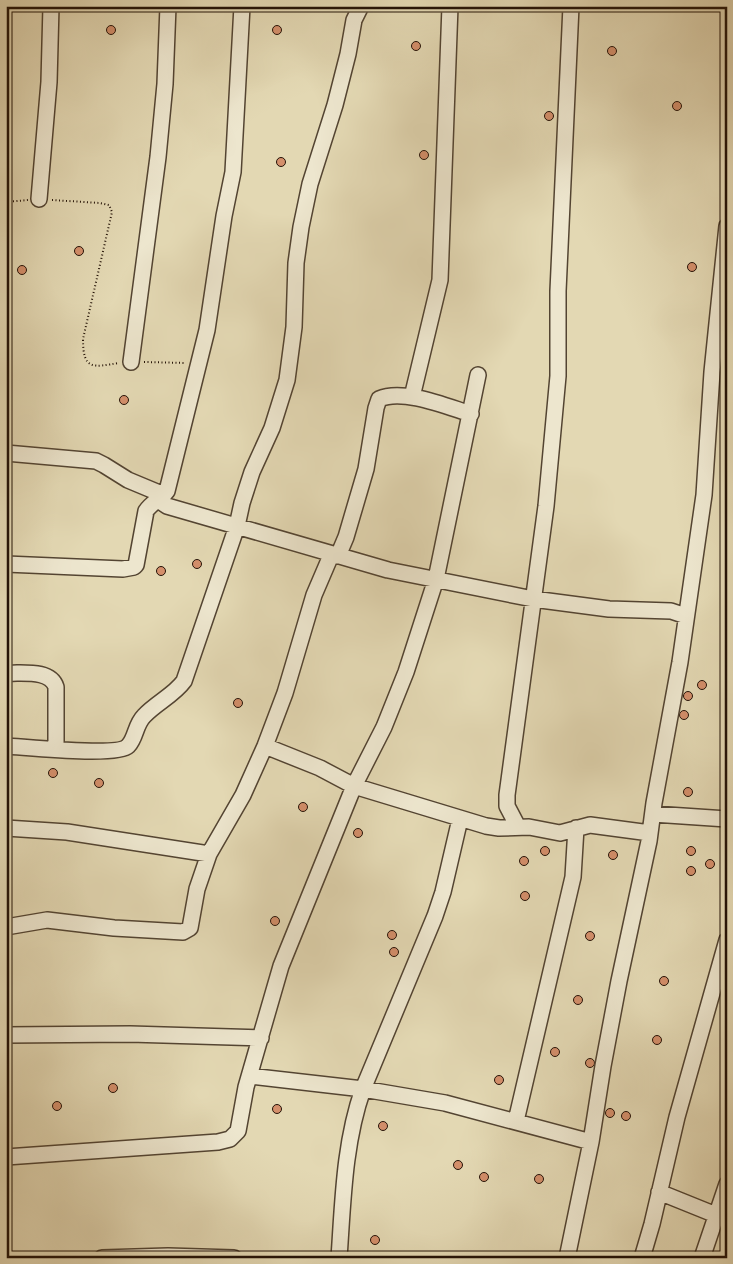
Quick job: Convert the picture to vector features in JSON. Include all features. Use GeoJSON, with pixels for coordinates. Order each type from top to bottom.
{"type":"FeatureCollection","features":[{"type":"Feature","properties":{"kind":"street"},"geometry":{"type":"LineString","coordinates":[[39,199],[49,82],[51,6]]}},
{"type":"Feature","properties":{"kind":"street"},"geometry":{"type":"LineString","coordinates":[[131,362],[159,148],[165,84],[168,6]]}},
{"type":"Feature","properties":{"kind":"street"},"geometry":{"type":"LineString","coordinates":[[6,564],[123,569],[134,567],[139,556],[144,516],[149,506],[161,497],[169,484],[207,330],[224,216],[233,172],[242,6]]}},
{"type":"Feature","properties":{"kind":"street"},"geometry":{"type":"LineString","coordinates":[[6,746],[98,752],[123,749],[129,745],[138,723],[144,715],[180,687],[184,681],[237,526],[252,472],[272,428],[287,380],[294,327],[296,263],[300,227],[310,184],[335,105],[348,54],[354,20],[361,6]]}},
{"type":"Feature","properties":{"kind":"street"},"geometry":{"type":"LineString","coordinates":[[412,397],[440,280],[450,6]]}},
{"type":"Feature","properties":{"kind":"street"},"geometry":{"type":"LineString","coordinates":[[518,827],[507,806],[507,795],[546,506],[558,376],[558,291],[571,6]]}},
{"type":"Feature","properties":{"kind":"street"},"geometry":{"type":"LineString","coordinates":[[567,1258],[650,833],[686,616],[704,495],[712,372],[727,226]]}},
{"type":"Feature","properties":{"kind":"street"},"geometry":{"type":"LineString","coordinates":[[6,1157],[209,1143],[226,1140],[234,1136],[238,1131],[246,1087],[281,966],[354,786],[384,727],[406,672],[436,579],[478,375]]}},
{"type":"Feature","properties":{"kind":"street"},"geometry":{"type":"LineString","coordinates":[[6,928],[47,920],[114,928],[187,931],[192,924],[197,889],[209,854],[243,795],[266,746],[285,693],[314,594],[329,560],[336,555],[346,537],[366,470],[376,408],[380,399],[385,396],[422,398],[471,414]]}},
{"type":"Feature","properties":{"kind":"street"},"geometry":{"type":"LineString","coordinates":[[6,453],[96,461],[161,497],[167,506],[388,570],[533,598],[609,608],[671,611],[686,616]]}},
{"type":"Feature","properties":{"kind":"street"},"geometry":{"type":"LineString","coordinates":[[6,673],[44,675],[55,683],[56,749]]}},
{"type":"Feature","properties":{"kind":"street"},"geometry":{"type":"LineString","coordinates":[[266,746],[320,768],[354,786],[486,826],[498,828],[529,827],[560,833],[590,825],[650,833]]}},
{"type":"Feature","properties":{"kind":"street"},"geometry":{"type":"LineString","coordinates":[[652,814],[727,819]]}},
{"type":"Feature","properties":{"kind":"street"},"geometry":{"type":"LineString","coordinates":[[339,1258],[349,1140],[356,1110],[435,916],[443,892],[460,819]]}},
{"type":"Feature","properties":{"kind":"street"},"geometry":{"type":"LineString","coordinates":[[6,828],[68,832],[209,854]]}},
{"type":"Feature","properties":{"kind":"street"},"geometry":{"type":"LineString","coordinates":[[516,1122],[572,877],[576,828]]}},
{"type":"Feature","properties":{"kind":"street"},"geometry":{"type":"LineString","coordinates":[[642,1258],[652,1224],[679,1108],[727,940]]}},
{"type":"Feature","properties":{"kind":"street"},"geometry":{"type":"LineString","coordinates":[[6,1035],[130,1034],[261,1038]]}},
{"type":"Feature","properties":{"kind":"street"},"geometry":{"type":"LineString","coordinates":[[250,1076],[363,1089],[445,1104],[591,1142]]}},
{"type":"Feature","properties":{"kind":"street"},"geometry":{"type":"LineString","coordinates":[[702,1258],[721,1216],[727,1184]]}},
{"type":"Feature","properties":{"kind":"street"},"geometry":{"type":"LineString","coordinates":[[659,1192],[721,1216]]}},
{"type":"Feature","properties":{"kind":"street"},"geometry":{"type":"LineString","coordinates":[[102,1258],[234,1258]]}},
{"type":"Feature","properties":{"kind":"path"},"geometry":{"type":"LineString","coordinates":[[6,202],[39,199],[109,205],[112,212],[83,339],[83,354],[87,362],[95,367],[131,362],[199,364]]}},
{"type":"Feature","properties":{"kind":"building"},"geometry":{"type":"Polygon","coordinates":[[[111,26],[115,30],[111,34],[107,30],[111,26]]]}},
{"type":"Feature","properties":{"kind":"building"},"geometry":{"type":"Polygon","coordinates":[[[277,26],[281,30],[277,34],[273,30],[277,26]]]}},
{"type":"Feature","properties":{"kind":"building"},"geometry":{"type":"Polygon","coordinates":[[[416,42],[420,46],[416,50],[412,46],[416,42]]]}},
{"type":"Feature","properties":{"kind":"building"},"geometry":{"type":"Polygon","coordinates":[[[612,47],[616,51],[612,55],[608,51],[612,47]]]}},
{"type":"Feature","properties":{"kind":"building"},"geometry":{"type":"Polygon","coordinates":[[[677,102],[681,106],[677,110],[673,106],[677,102]]]}},
{"type":"Feature","properties":{"kind":"building"},"geometry":{"type":"Polygon","coordinates":[[[549,112],[553,116],[549,120],[545,116],[549,112]]]}},
{"type":"Feature","properties":{"kind":"building"},"geometry":{"type":"Polygon","coordinates":[[[424,151],[428,155],[424,159],[420,155],[424,151]]]}},
{"type":"Feature","properties":{"kind":"building"},"geometry":{"type":"Polygon","coordinates":[[[281,158],[285,162],[281,166],[277,162],[281,158]]]}},
{"type":"Feature","properties":{"kind":"building"},"geometry":{"type":"Polygon","coordinates":[[[79,247],[83,251],[79,255],[75,251],[79,247]]]}},
{"type":"Feature","properties":{"kind":"building"},"geometry":{"type":"Polygon","coordinates":[[[692,263],[696,267],[692,271],[688,267],[692,263]]]}},
{"type":"Feature","properties":{"kind":"building"},"geometry":{"type":"Polygon","coordinates":[[[22,266],[26,270],[22,274],[18,270],[22,266]]]}},
{"type":"Feature","properties":{"kind":"building"},"geometry":{"type":"Polygon","coordinates":[[[124,396],[128,400],[124,404],[120,400],[124,396]]]}},
{"type":"Feature","properties":{"kind":"building"},"geometry":{"type":"Polygon","coordinates":[[[197,560],[201,564],[197,568],[193,564],[197,560]]]}},
{"type":"Feature","properties":{"kind":"building"},"geometry":{"type":"Polygon","coordinates":[[[161,567],[165,571],[161,575],[157,571],[161,567]]]}},
{"type":"Feature","properties":{"kind":"building"},"geometry":{"type":"Polygon","coordinates":[[[702,681],[706,685],[702,689],[698,685],[702,681]]]}},
{"type":"Feature","properties":{"kind":"building"},"geometry":{"type":"Polygon","coordinates":[[[688,692],[692,696],[688,700],[684,696],[688,692]]]}},
{"type":"Feature","properties":{"kind":"building"},"geometry":{"type":"Polygon","coordinates":[[[238,699],[242,703],[238,707],[234,703],[238,699]]]}},
{"type":"Feature","properties":{"kind":"building"},"geometry":{"type":"Polygon","coordinates":[[[684,711],[688,715],[684,719],[680,715],[684,711]]]}},
{"type":"Feature","properties":{"kind":"building"},"geometry":{"type":"Polygon","coordinates":[[[53,769],[57,773],[53,777],[49,773],[53,769]]]}},
{"type":"Feature","properties":{"kind":"building"},"geometry":{"type":"Polygon","coordinates":[[[99,779],[103,783],[99,787],[95,783],[99,779]]]}},
{"type":"Feature","properties":{"kind":"building"},"geometry":{"type":"Polygon","coordinates":[[[688,788],[692,792],[688,796],[684,792],[688,788]]]}},
{"type":"Feature","properties":{"kind":"building"},"geometry":{"type":"Polygon","coordinates":[[[303,803],[307,807],[303,811],[299,807],[303,803]]]}},
{"type":"Feature","properties":{"kind":"building"},"geometry":{"type":"Polygon","coordinates":[[[358,829],[362,833],[358,837],[354,833],[358,829]]]}},
{"type":"Feature","properties":{"kind":"building"},"geometry":{"type":"Polygon","coordinates":[[[545,847],[549,851],[545,855],[541,851],[545,847]]]}},
{"type":"Feature","properties":{"kind":"building"},"geometry":{"type":"Polygon","coordinates":[[[691,847],[695,851],[691,855],[687,851],[691,847]]]}},
{"type":"Feature","properties":{"kind":"building"},"geometry":{"type":"Polygon","coordinates":[[[613,851],[617,855],[613,859],[609,855],[613,851]]]}},
{"type":"Feature","properties":{"kind":"building"},"geometry":{"type":"Polygon","coordinates":[[[524,857],[528,861],[524,865],[520,861],[524,857]]]}},
{"type":"Feature","properties":{"kind":"building"},"geometry":{"type":"Polygon","coordinates":[[[710,860],[714,864],[710,868],[706,864],[710,860]]]}},
{"type":"Feature","properties":{"kind":"building"},"geometry":{"type":"Polygon","coordinates":[[[691,867],[695,871],[691,875],[687,871],[691,867]]]}},
{"type":"Feature","properties":{"kind":"building"},"geometry":{"type":"Polygon","coordinates":[[[525,892],[529,896],[525,900],[521,896],[525,892]]]}},
{"type":"Feature","properties":{"kind":"building"},"geometry":{"type":"Polygon","coordinates":[[[275,917],[279,921],[275,925],[271,921],[275,917]]]}},
{"type":"Feature","properties":{"kind":"building"},"geometry":{"type":"Polygon","coordinates":[[[392,931],[396,935],[392,939],[388,935],[392,931]]]}},
{"type":"Feature","properties":{"kind":"building"},"geometry":{"type":"Polygon","coordinates":[[[590,932],[594,936],[590,940],[586,936],[590,932]]]}},
{"type":"Feature","properties":{"kind":"building"},"geometry":{"type":"Polygon","coordinates":[[[394,948],[398,952],[394,956],[390,952],[394,948]]]}},
{"type":"Feature","properties":{"kind":"building"},"geometry":{"type":"Polygon","coordinates":[[[664,977],[668,981],[664,985],[660,981],[664,977]]]}},
{"type":"Feature","properties":{"kind":"building"},"geometry":{"type":"Polygon","coordinates":[[[578,996],[582,1000],[578,1004],[574,1000],[578,996]]]}},
{"type":"Feature","properties":{"kind":"building"},"geometry":{"type":"Polygon","coordinates":[[[657,1036],[661,1040],[657,1044],[653,1040],[657,1036]]]}},
{"type":"Feature","properties":{"kind":"building"},"geometry":{"type":"Polygon","coordinates":[[[555,1048],[559,1052],[555,1056],[551,1052],[555,1048]]]}},
{"type":"Feature","properties":{"kind":"building"},"geometry":{"type":"Polygon","coordinates":[[[590,1059],[594,1063],[590,1067],[586,1063],[590,1059]]]}},
{"type":"Feature","properties":{"kind":"building"},"geometry":{"type":"Polygon","coordinates":[[[499,1076],[503,1080],[499,1084],[495,1080],[499,1076]]]}},
{"type":"Feature","properties":{"kind":"building"},"geometry":{"type":"Polygon","coordinates":[[[113,1084],[117,1088],[113,1092],[109,1088],[113,1084]]]}},
{"type":"Feature","properties":{"kind":"building"},"geometry":{"type":"Polygon","coordinates":[[[57,1102],[61,1106],[57,1110],[53,1106],[57,1102]]]}},
{"type":"Feature","properties":{"kind":"building"},"geometry":{"type":"Polygon","coordinates":[[[277,1105],[281,1109],[277,1113],[273,1109],[277,1105]]]}},
{"type":"Feature","properties":{"kind":"building"},"geometry":{"type":"Polygon","coordinates":[[[610,1109],[614,1113],[610,1117],[606,1113],[610,1109]]]}},
{"type":"Feature","properties":{"kind":"building"},"geometry":{"type":"Polygon","coordinates":[[[626,1112],[630,1116],[626,1120],[622,1116],[626,1112]]]}},
{"type":"Feature","properties":{"kind":"building"},"geometry":{"type":"Polygon","coordinates":[[[383,1122],[387,1126],[383,1130],[379,1126],[383,1122]]]}},
{"type":"Feature","properties":{"kind":"building"},"geometry":{"type":"Polygon","coordinates":[[[458,1161],[462,1165],[458,1169],[454,1165],[458,1161]]]}},
{"type":"Feature","properties":{"kind":"building"},"geometry":{"type":"Polygon","coordinates":[[[484,1173],[488,1177],[484,1181],[480,1177],[484,1173]]]}},
{"type":"Feature","properties":{"kind":"building"},"geometry":{"type":"Polygon","coordinates":[[[539,1175],[543,1179],[539,1183],[535,1179],[539,1175]]]}},
{"type":"Feature","properties":{"kind":"building"},"geometry":{"type":"Polygon","coordinates":[[[375,1236],[379,1240],[375,1244],[371,1240],[375,1236]]]}}]}
